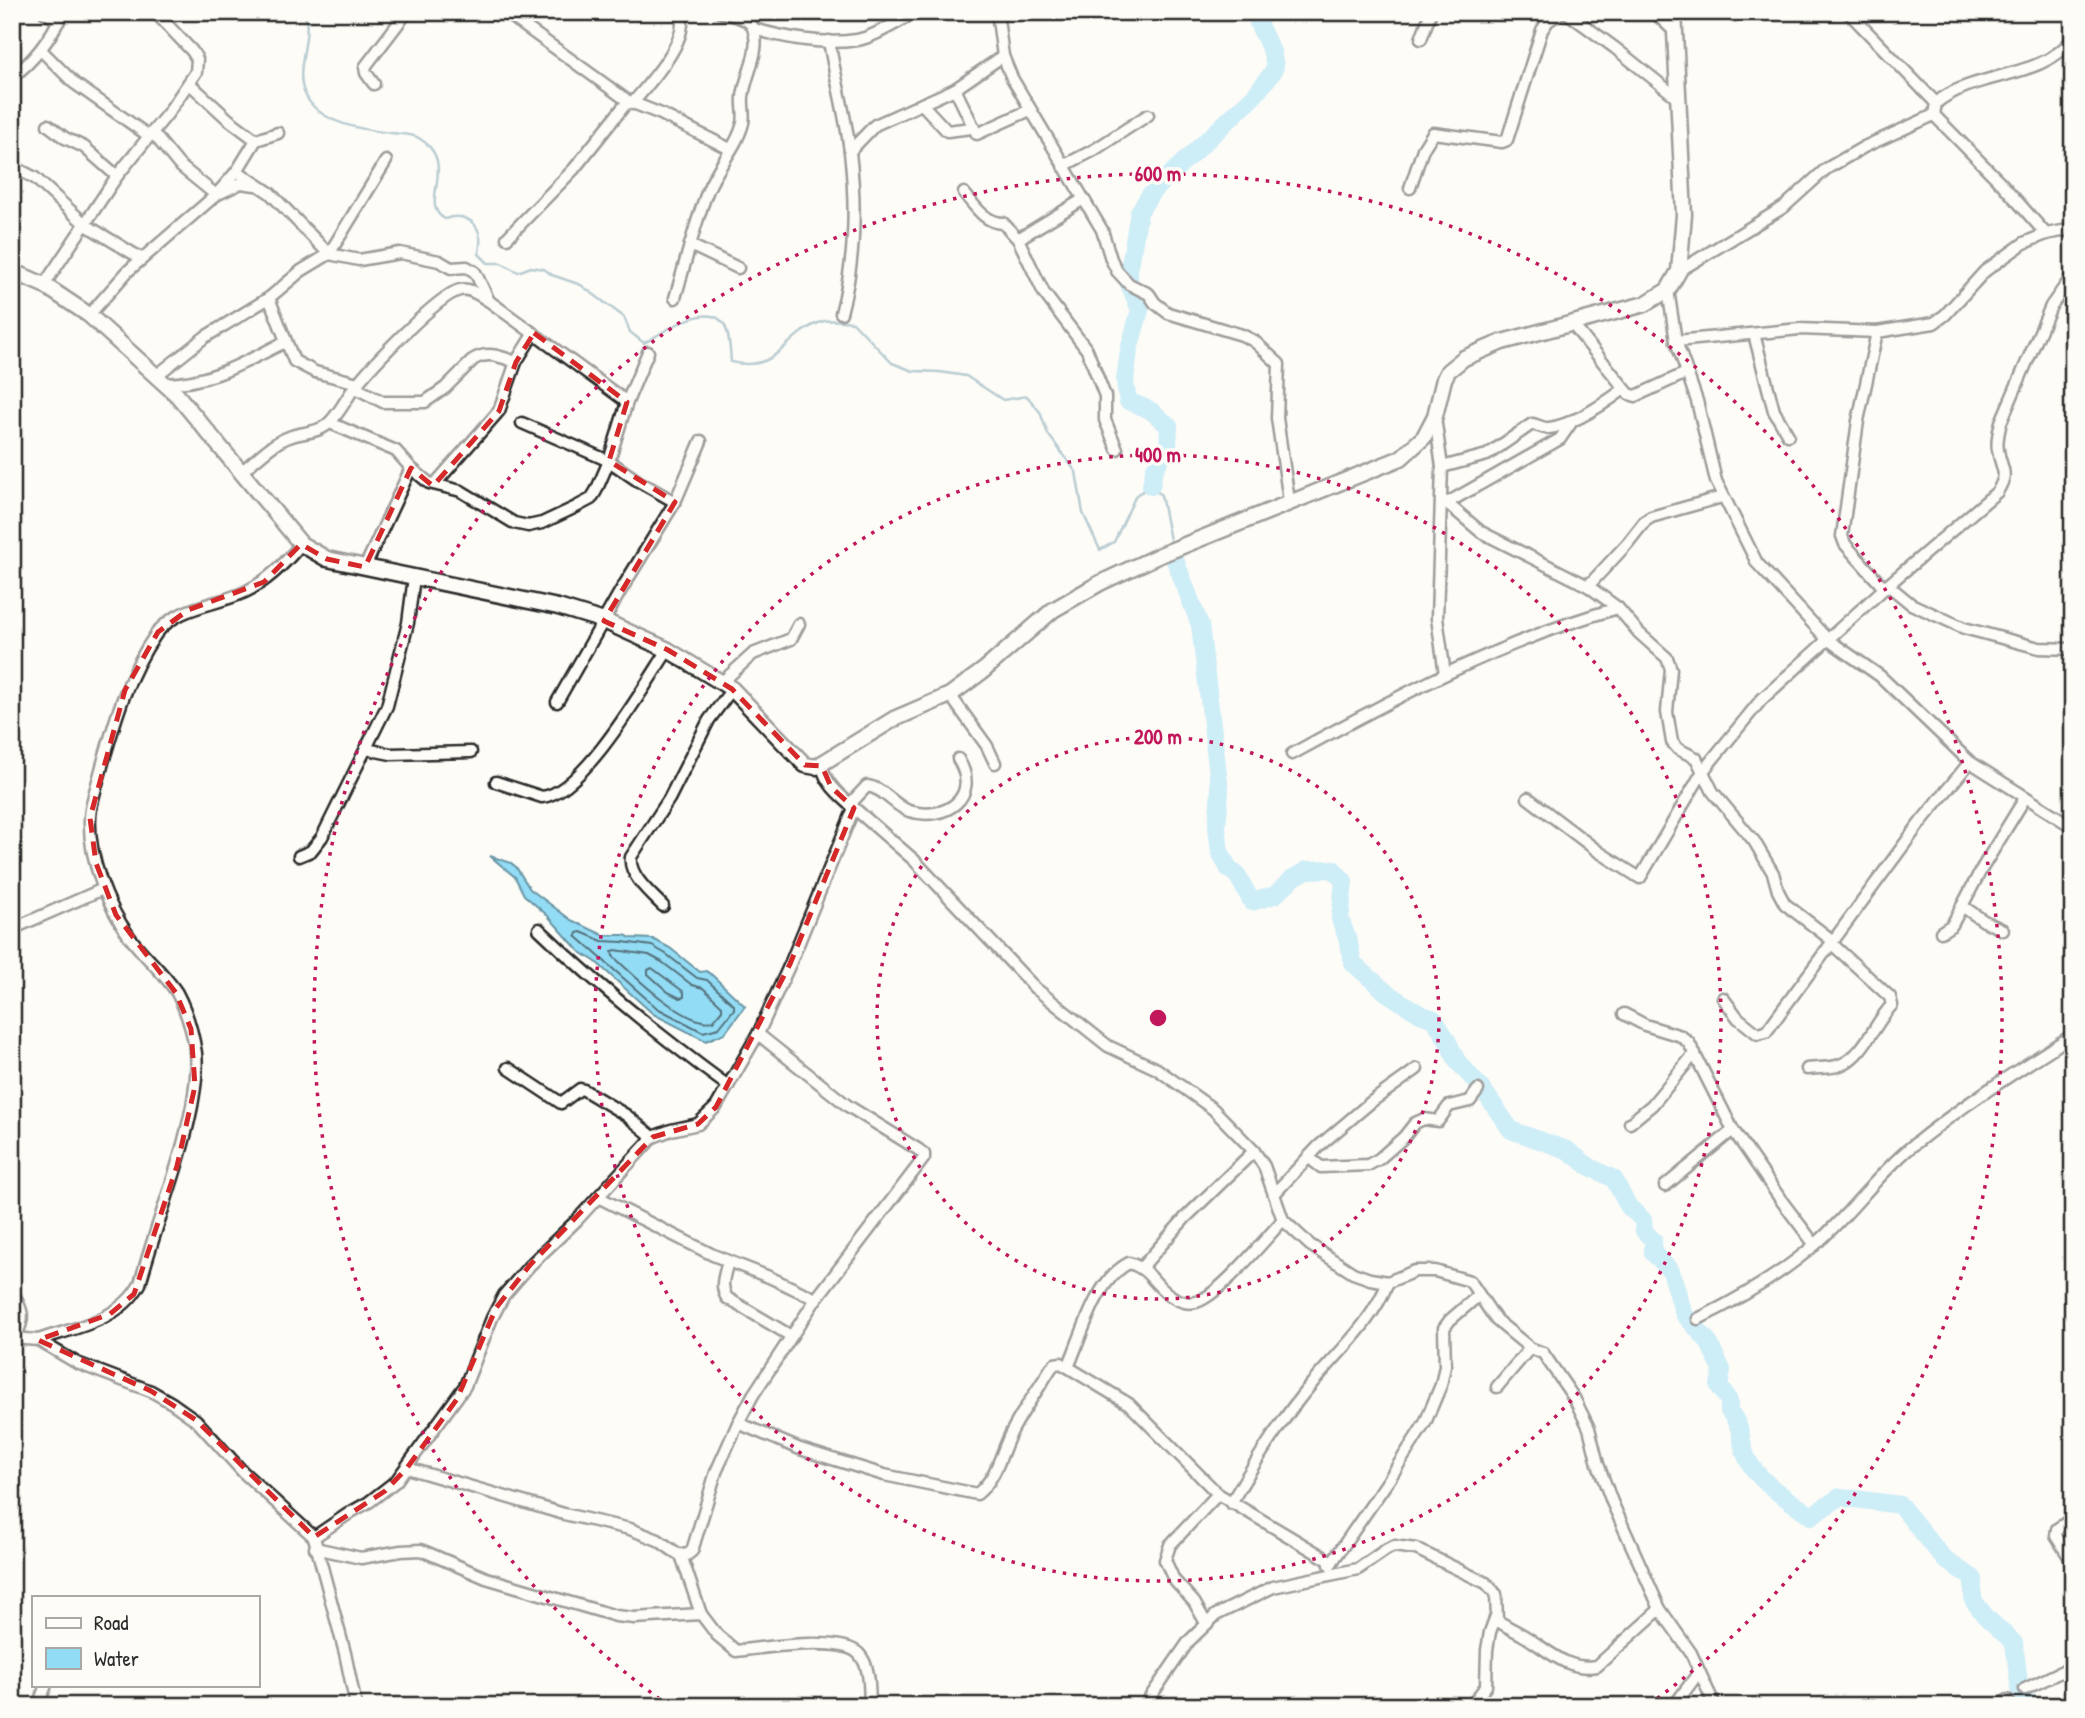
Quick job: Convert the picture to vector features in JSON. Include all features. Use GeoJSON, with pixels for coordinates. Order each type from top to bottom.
{"type":"FeatureCollection","features":[{"type":"Feature","properties":{"kind":"street"},"geometry":{"type":"LineString","coordinates":[[12,77],[29,65],[61,17],[44,12]]}},
{"type":"Feature","properties":{"kind":"street"},"geometry":{"type":"LineString","coordinates":[[44,285],[117,176],[196,72],[197,59],[155,12]]}},
{"type":"Feature","properties":{"kind":"street"},"geometry":{"type":"LineString","coordinates":[[374,84],[366,74],[365,67],[407,12]]}},
{"type":"Feature","properties":{"kind":"street"},"geometry":{"type":"LineString","coordinates":[[505,12],[630,102],[661,114],[730,149]]}},
{"type":"Feature","properties":{"kind":"street"},"geometry":{"type":"LineString","coordinates":[[507,238],[574,169],[664,65],[683,29],[680,12]]}},
{"type":"Feature","properties":{"kind":"street"},"geometry":{"type":"LineString","coordinates":[[720,12],[745,20],[754,30],[769,34],[829,41],[860,40],[917,12]]}},
{"type":"Feature","properties":{"kind":"street"},"geometry":{"type":"LineString","coordinates":[[997,12],[1003,56],[1012,78],[1102,230],[1111,260],[1129,284],[1149,294],[1155,303],[1168,313],[1254,341],[1279,364],[1278,418],[1289,501]]}},
{"type":"Feature","properties":{"kind":"street"},"geometry":{"type":"LineString","coordinates":[[1421,39],[1431,12]]}},
{"type":"Feature","properties":{"kind":"street"},"geometry":{"type":"LineString","coordinates":[[1410,188],[1423,149],[1433,133],[1502,142],[1507,140],[1542,30],[1548,21],[1564,12],[1680,99]]}},
{"type":"Feature","properties":{"kind":"street"},"geometry":{"type":"LineString","coordinates":[[1654,12],[1674,31]]}},
{"type":"Feature","properties":{"kind":"street"},"geometry":{"type":"LineString","coordinates":[[12,271],[44,285],[89,315],[177,395],[301,544],[327,559],[558,607],[604,621],[668,650],[726,686],[805,765],[816,767],[894,719],[950,695],[984,670],[1053,610],[1100,583],[1289,501],[1401,458],[1424,437],[1435,416],[1448,371],[1464,358],[1502,342],[1645,304],[1668,290],[1679,271],[1684,215],[1674,12]]}},
{"type":"Feature","properties":{"kind":"street"},"geometry":{"type":"LineString","coordinates":[[1848,12],[1936,103]]}},
{"type":"Feature","properties":{"kind":"street"},"geometry":{"type":"LineString","coordinates":[[675,298],[708,190],[743,123],[743,101],[754,54],[754,30]]}},
{"type":"Feature","properties":{"kind":"street"},"geometry":{"type":"LineString","coordinates":[[1934,115],[1936,103],[1949,93],[2057,56],[2073,38]]}},
{"type":"Feature","properties":{"kind":"street"},"geometry":{"type":"LineString","coordinates":[[829,41],[850,151],[853,225],[846,293],[841,313]]}},
{"type":"Feature","properties":{"kind":"street"},"geometry":{"type":"LineString","coordinates":[[41,50],[74,83],[151,134],[179,165],[216,195]]}},
{"type":"Feature","properties":{"kind":"street"},"geometry":{"type":"LineString","coordinates":[[850,151],[875,125],[955,89],[1003,56]]}},
{"type":"Feature","properties":{"kind":"street"},"geometry":{"type":"LineString","coordinates":[[189,83],[228,119],[256,140]]}},
{"type":"Feature","properties":{"kind":"street"},"geometry":{"type":"LineString","coordinates":[[955,89],[972,128],[978,134],[1030,110]]}},
{"type":"Feature","properties":{"kind":"street"},"geometry":{"type":"LineString","coordinates":[[922,104],[947,131],[972,128]]}},
{"type":"Feature","properties":{"kind":"street"},"geometry":{"type":"LineString","coordinates":[[1063,166],[1094,150],[1148,115]]}},
{"type":"Feature","properties":{"kind":"street"},"geometry":{"type":"LineString","coordinates":[[1679,271],[1784,208],[1826,169],[1864,147],[1934,115]]}},
{"type":"Feature","properties":{"kind":"street"},"geometry":{"type":"LineString","coordinates":[[1934,115],[2009,191],[2046,234]]}},
{"type":"Feature","properties":{"kind":"street"},"geometry":{"type":"LineString","coordinates":[[48,125],[65,138],[84,147],[117,176]]}},
{"type":"Feature","properties":{"kind":"street"},"geometry":{"type":"LineString","coordinates":[[89,315],[128,271],[216,195],[237,171],[256,140],[278,133]]}},
{"type":"Feature","properties":{"kind":"street"},"geometry":{"type":"LineString","coordinates":[[161,380],[205,337],[269,298],[301,271],[329,254],[386,161]]}},
{"type":"Feature","properties":{"kind":"street"},"geometry":{"type":"LineString","coordinates":[[12,166],[35,177],[86,225],[142,259]]}},
{"type":"Feature","properties":{"kind":"street"},"geometry":{"type":"LineString","coordinates":[[237,171],[270,193],[329,254],[359,260],[400,253],[439,261],[452,268],[467,267],[475,272],[489,301]]}},
{"type":"Feature","properties":{"kind":"street"},"geometry":{"type":"LineString","coordinates":[[216,195],[241,183],[259,186]]}},
{"type":"Feature","properties":{"kind":"street"},"geometry":{"type":"LineString","coordinates":[[964,193],[987,219],[994,223],[1003,223],[1018,239],[1044,293],[1087,350],[1105,396],[1105,420],[1117,449]]}},
{"type":"Feature","properties":{"kind":"street"},"geometry":{"type":"LineString","coordinates":[[1018,239],[1082,200]]}},
{"type":"Feature","properties":{"kind":"street"},"geometry":{"type":"LineString","coordinates":[[1676,341],[1800,329],[1877,332],[1934,323],[1945,315],[1984,271],[2024,243],[2046,234],[2073,229]]}},
{"type":"Feature","properties":{"kind":"street"},"geometry":{"type":"LineString","coordinates":[[690,245],[738,268]]}},
{"type":"Feature","properties":{"kind":"street"},"geometry":{"type":"LineString","coordinates":[[1528,798],[1599,852],[1640,878],[1703,771],[1761,700],[1886,587],[1997,492],[2005,472],[1997,450],[2001,422],[2051,306],[2073,275]]}},
{"type":"Feature","properties":{"kind":"street"},"geometry":{"type":"LineString","coordinates":[[242,472],[288,437],[320,429],[330,423],[356,385],[425,314],[453,292],[469,290],[489,301],[626,402]]}},
{"type":"Feature","properties":{"kind":"street"},"geometry":{"type":"LineString","coordinates":[[1668,290],[1676,341],[1697,401],[1716,481],[1757,563],[1827,639],[1881,676],[1970,762],[2073,827]]}},
{"type":"Feature","properties":{"kind":"street"},"geometry":{"type":"LineString","coordinates":[[269,298],[291,358],[305,368],[356,385],[383,402],[425,402],[445,388],[480,355],[490,354],[516,362]]}},
{"type":"Feature","properties":{"kind":"street"},"geometry":{"type":"LineString","coordinates":[[1573,324],[1625,389],[1636,396],[1686,373]]}},
{"type":"Feature","properties":{"kind":"street"},"geometry":{"type":"LineString","coordinates":[[1877,332],[1858,421],[1842,536],[1845,544],[1886,587],[1911,604],[1965,628],[2039,648],[2073,649]]}},
{"type":"Feature","properties":{"kind":"street"},"geometry":{"type":"LineString","coordinates":[[435,484],[499,411],[516,362],[534,333]]}},
{"type":"Feature","properties":{"kind":"street"},"geometry":{"type":"LineString","coordinates":[[1755,334],[1774,411],[1788,435]]}},
{"type":"Feature","properties":{"kind":"street"},"geometry":{"type":"LineString","coordinates":[[161,380],[187,383],[207,379],[285,342]]}},
{"type":"Feature","properties":{"kind":"street"},"geometry":{"type":"LineString","coordinates":[[330,423],[396,451],[429,483],[461,491],[514,523],[528,526],[542,523],[591,499],[597,492],[626,402],[648,352]]}},
{"type":"Feature","properties":{"kind":"street"},"geometry":{"type":"LineString","coordinates":[[1442,467],[1487,455],[1532,424],[1547,428],[1573,420],[1625,389]]}},
{"type":"Feature","properties":{"kind":"street"},"geometry":{"type":"LineString","coordinates":[[1435,416],[1444,501],[1437,618],[1445,674]]}},
{"type":"Feature","properties":{"kind":"street"},"geometry":{"type":"LineString","coordinates":[[1444,501],[1560,439],[1573,420]]}},
{"type":"Feature","properties":{"kind":"street"},"geometry":{"type":"LineString","coordinates":[[522,423],[609,461],[675,502]]}},
{"type":"Feature","properties":{"kind":"street"},"geometry":{"type":"LineString","coordinates":[[557,702],[675,502],[701,441]]}},
{"type":"Feature","properties":{"kind":"street"},"geometry":{"type":"LineString","coordinates":[[365,567],[411,468]]}},
{"type":"Feature","properties":{"kind":"street"},"geometry":{"type":"LineString","coordinates":[[1588,586],[1645,521],[1722,497]]}},
{"type":"Feature","properties":{"kind":"street"},"geometry":{"type":"LineString","coordinates":[[1444,501],[1481,533],[1588,586],[1618,608],[1669,662],[1669,731],[1678,749],[1696,758],[1713,792],[1754,841],[1773,873],[1785,904],[1832,942],[1890,997],[1892,1006],[1863,1044],[1843,1064],[1807,1069]]}},
{"type":"Feature","properties":{"kind":"street"},"geometry":{"type":"LineString","coordinates":[[12,1291],[23,1318],[14,1338],[38,1340],[95,1321],[122,1306],[140,1284],[187,1129],[195,1086],[197,1055],[191,1029],[176,993],[130,937],[103,888],[91,834],[90,818],[94,794],[125,690],[158,632],[174,617],[188,610],[218,603],[264,582],[285,564],[301,544]]}},
{"type":"Feature","properties":{"kind":"street"},"geometry":{"type":"LineString","coordinates":[[299,856],[311,851],[322,837],[390,695],[408,623],[414,577]]}},
{"type":"Feature","properties":{"kind":"street"},"geometry":{"type":"LineString","coordinates":[[1292,754],[1445,674],[1545,631],[1618,608]]}},
{"type":"Feature","properties":{"kind":"street"},"geometry":{"type":"LineString","coordinates":[[663,906],[636,876],[630,864],[631,857],[669,799],[726,686],[753,654],[791,639],[799,624]]}},
{"type":"Feature","properties":{"kind":"street"},"geometry":{"type":"LineString","coordinates":[[496,782],[542,797],[569,786],[589,765],[627,713],[668,650]]}},
{"type":"Feature","properties":{"kind":"street"},"geometry":{"type":"LineString","coordinates":[[950,695],[987,746],[995,763]]}},
{"type":"Feature","properties":{"kind":"street"},"geometry":{"type":"LineString","coordinates":[[366,749],[391,754],[471,752]]}},
{"type":"Feature","properties":{"kind":"street"},"geometry":{"type":"LineString","coordinates":[[314,1542],[385,1491],[407,1468],[465,1386],[504,1295],[530,1265],[653,1137],[698,1124],[716,1107],[758,1034],[790,964],[852,806],[867,786],[876,788],[909,811],[935,814],[956,803],[966,790],[967,775],[958,759]]}},
{"type":"Feature","properties":{"kind":"street"},"geometry":{"type":"LineString","coordinates":[[1723,998],[1738,1018],[1758,1034],[1763,1034],[1787,1006],[1920,824],[1970,762]]}},
{"type":"Feature","properties":{"kind":"street"},"geometry":{"type":"LineString","coordinates":[[821,766],[831,787],[914,860],[1035,988],[1108,1046],[1157,1069],[1213,1110],[1254,1151],[1264,1166],[1283,1220],[1310,1245],[1353,1273],[1388,1282],[1415,1271],[1435,1271],[1470,1281],[1496,1320],[1530,1348],[1543,1353],[1574,1398],[1589,1428],[1612,1502],[1660,1609],[1691,1653],[1714,1706]]}},
{"type":"Feature","properties":{"kind":"street"},"geometry":{"type":"LineString","coordinates":[[1941,932],[1952,925],[2025,797]]}},
{"type":"Feature","properties":{"kind":"street"},"geometry":{"type":"LineString","coordinates":[[12,929],[103,888]]}},
{"type":"Feature","properties":{"kind":"street"},"geometry":{"type":"LineString","coordinates":[[1962,906],[2003,930]]}},
{"type":"Feature","properties":{"kind":"street"},"geometry":{"type":"LineString","coordinates":[[539,929],[654,1031],[728,1086]]}},
{"type":"Feature","properties":{"kind":"street"},"geometry":{"type":"LineString","coordinates":[[1624,1014],[1645,1025],[1681,1037],[1689,1043],[1733,1130],[1815,1245]]}},
{"type":"Feature","properties":{"kind":"street"},"geometry":{"type":"LineString","coordinates":[[407,1468],[577,1517],[630,1529],[658,1540],[681,1555],[687,1555],[692,1550],[716,1472],[753,1395],[816,1299],[924,1158],[924,1154],[892,1132],[848,1106],[758,1034]]}},
{"type":"Feature","properties":{"kind":"street"},"geometry":{"type":"LineString","coordinates":[[1698,1319],[1738,1299],[1790,1265],[1815,1245],[1910,1148],[1990,1089],[2073,1035]]}},
{"type":"Feature","properties":{"kind":"street"},"geometry":{"type":"LineString","coordinates":[[1630,1123],[1652,1105],[1695,1053]]}},
{"type":"Feature","properties":{"kind":"street"},"geometry":{"type":"LineString","coordinates":[[508,1068],[561,1103],[580,1089],[584,1090],[626,1115],[653,1137]]}},
{"type":"Feature","properties":{"kind":"street"},"geometry":{"type":"LineString","coordinates":[[1273,1194],[1308,1157],[1371,1102],[1417,1069]]}},
{"type":"Feature","properties":{"kind":"street"},"geometry":{"type":"LineString","coordinates":[[1308,1157],[1317,1165],[1326,1168],[1374,1163],[1404,1137],[1415,1123],[1424,1119],[1438,1121],[1448,1106],[1470,1101],[1478,1090]]}},
{"type":"Feature","properties":{"kind":"street"},"geometry":{"type":"LineString","coordinates":[[1665,1186],[1733,1130]]}},
{"type":"Feature","properties":{"kind":"street"},"geometry":{"type":"LineString","coordinates":[[1142,1266],[1185,1218],[1254,1151]]}},
{"type":"Feature","properties":{"kind":"street"},"geometry":{"type":"LineString","coordinates":[[598,1197],[728,1261],[816,1299]]}},
{"type":"Feature","properties":{"kind":"street"},"geometry":{"type":"LineString","coordinates":[[1068,1367],[1097,1297],[1109,1277],[1118,1269],[1129,1263],[1142,1266],[1168,1295],[1182,1302],[1195,1303],[1206,1298],[1237,1270],[1283,1220]]}},
{"type":"Feature","properties":{"kind":"street"},"geometry":{"type":"LineString","coordinates":[[728,1261],[723,1283],[727,1298],[791,1336]]}},
{"type":"Feature","properties":{"kind":"street"},"geometry":{"type":"LineString","coordinates":[[1231,1503],[1299,1399],[1360,1327],[1384,1293],[1388,1282]]}},
{"type":"Feature","properties":{"kind":"street"},"geometry":{"type":"LineString","coordinates":[[1323,1575],[1425,1423],[1441,1385],[1445,1366],[1444,1328],[1479,1295]]}},
{"type":"Feature","properties":{"kind":"street"},"geometry":{"type":"LineString","coordinates":[[38,1340],[77,1363],[151,1391],[196,1420],[243,1472],[314,1542],[361,1558],[421,1550],[486,1578],[616,1616],[647,1618],[701,1614]]}},
{"type":"Feature","properties":{"kind":"street"},"geometry":{"type":"LineString","coordinates":[[1497,1387],[1530,1348]]}},
{"type":"Feature","properties":{"kind":"street"},"geometry":{"type":"LineString","coordinates":[[738,1423],[800,1449],[884,1475],[977,1494],[987,1486],[994,1475],[1011,1432],[1051,1368],[1061,1363],[1129,1404],[1218,1494],[1332,1562]]}},
{"type":"Feature","properties":{"kind":"street"},"geometry":{"type":"LineString","coordinates":[[1206,1623],[1195,1602],[1174,1580],[1165,1560],[1170,1545],[1218,1494]]}},
{"type":"Feature","properties":{"kind":"street"},"geometry":{"type":"LineString","coordinates":[[2073,1518],[2057,1529],[2056,1536],[2073,1563]]}},
{"type":"Feature","properties":{"kind":"street"},"geometry":{"type":"LineString","coordinates":[[314,1542],[356,1706]]}},
{"type":"Feature","properties":{"kind":"street"},"geometry":{"type":"LineString","coordinates":[[1144,1706],[1189,1641],[1206,1623],[1227,1609],[1273,1587],[1358,1569],[1387,1549],[1403,1546],[1443,1560],[1486,1583],[1496,1594],[1496,1616],[1487,1650],[1486,1686],[1471,1706]]}},
{"type":"Feature","properties":{"kind":"street"},"geometry":{"type":"LineString","coordinates":[[681,1555],[701,1614],[736,1651],[829,1644],[845,1646],[858,1652],[866,1666],[870,1706]]}},
{"type":"Feature","properties":{"kind":"street"},"geometry":{"type":"LineString","coordinates":[[1496,1616],[1500,1623],[1533,1641],[1554,1658],[1584,1668],[1597,1666],[1660,1609]]}},
{"type":"Feature","properties":{"kind":"street"},"geometry":{"type":"LineString","coordinates":[[2025,1689],[2073,1666]]}},
{"type":"Feature","properties":{"kind":"street"},"geometry":{"type":"LineString","coordinates":[[1674,1706],[1699,1672]]}},
{"type":"Feature","properties":{"kind":"street"},"geometry":{"type":"LineString","coordinates":[[38,1706],[46,1686]]}},
{"type":"Feature","properties":{"kind":"highlighted area"},"geometry":{"type":"Polygon","coordinates":[[[534,333],[627,402],[609,461],[675,502],[604,621],[668,650],[732,689],[805,765],[822,766],[831,787],[854,808],[790,964],[716,1107],[698,1124],[653,1137],[530,1265],[496,1308],[457,1399],[407,1468],[385,1491],[314,1537],[196,1420],[151,1391],[38,1340],[110,1314],[134,1294],[177,1166],[195,1086],[191,1029],[176,993],[116,915],[96,863],[90,818],[125,690],[158,632],[188,610],[264,582],[301,544],[327,559],[365,567],[411,468],[433,486],[499,411],[516,362],[534,333]]]}},
{"type":"Feature","properties":{"kind":"water"},"geometry":{"type":"Polygon","coordinates":[[[490,856],[511,863],[530,889],[571,920],[603,935],[653,939],[670,948],[700,972],[706,971],[712,975],[745,1006],[725,1033],[706,1041],[653,1014],[596,962],[579,951],[548,916],[524,895],[515,877],[490,856]]]}},
{"type":"Feature","properties":{"kind":"waterway"},"geometry":{"type":"LineString","coordinates":[[234,12],[256,17],[279,12]]}},
{"type":"Feature","properties":{"kind":"waterway"},"geometry":{"type":"LineString","coordinates":[[304,12],[307,32],[301,76],[302,86],[313,106],[344,124],[414,136],[430,147],[438,170],[435,203],[437,212],[445,219],[462,217],[472,222],[480,237],[479,254],[488,263],[501,263],[518,272],[531,267],[544,269],[552,275],[581,285],[624,317],[630,332],[644,343],[673,326],[696,317],[707,315],[717,318],[724,324],[727,333],[731,362],[748,364],[771,358],[798,335],[821,322],[853,322],[892,363],[913,371],[966,376],[1003,400],[1027,396],[1040,412],[1048,434],[1076,472],[1083,513],[1100,550],[1114,542],[1136,495],[1151,486],[1161,495],[1171,545]]}},
{"type":"Feature","properties":{"kind":"waterway"},"geometry":{"type":"LineString","coordinates":[[1151,486],[1154,470],[1168,446],[1169,426],[1150,410],[1128,401],[1125,381],[1129,350],[1140,310],[1129,284],[1139,212],[1150,195],[1254,96],[1273,72],[1275,66],[1272,52],[1258,23],[1260,12]]}},
{"type":"Feature","properties":{"kind":"waterway"},"geometry":{"type":"LineString","coordinates":[[1175,560],[1200,625],[1220,791],[1217,827],[1220,852],[1252,902],[1275,895],[1293,878],[1307,870],[1333,869],[1344,881],[1340,919],[1353,963],[1387,993],[1420,1014],[1434,1019],[1457,1061],[1483,1090],[1511,1130],[1567,1150],[1590,1167],[1614,1179],[1628,1206],[1643,1220],[1644,1231],[1653,1240],[1653,1253],[1671,1271],[1684,1314],[1708,1341],[1722,1370],[1719,1386],[1729,1401],[1729,1411],[1738,1425],[1746,1455],[1761,1478],[1811,1516],[1840,1497],[1900,1505],[1945,1560],[1973,1578],[1973,1600],[1986,1617],[2014,1643],[2021,1698],[2034,1706]]}}]}
